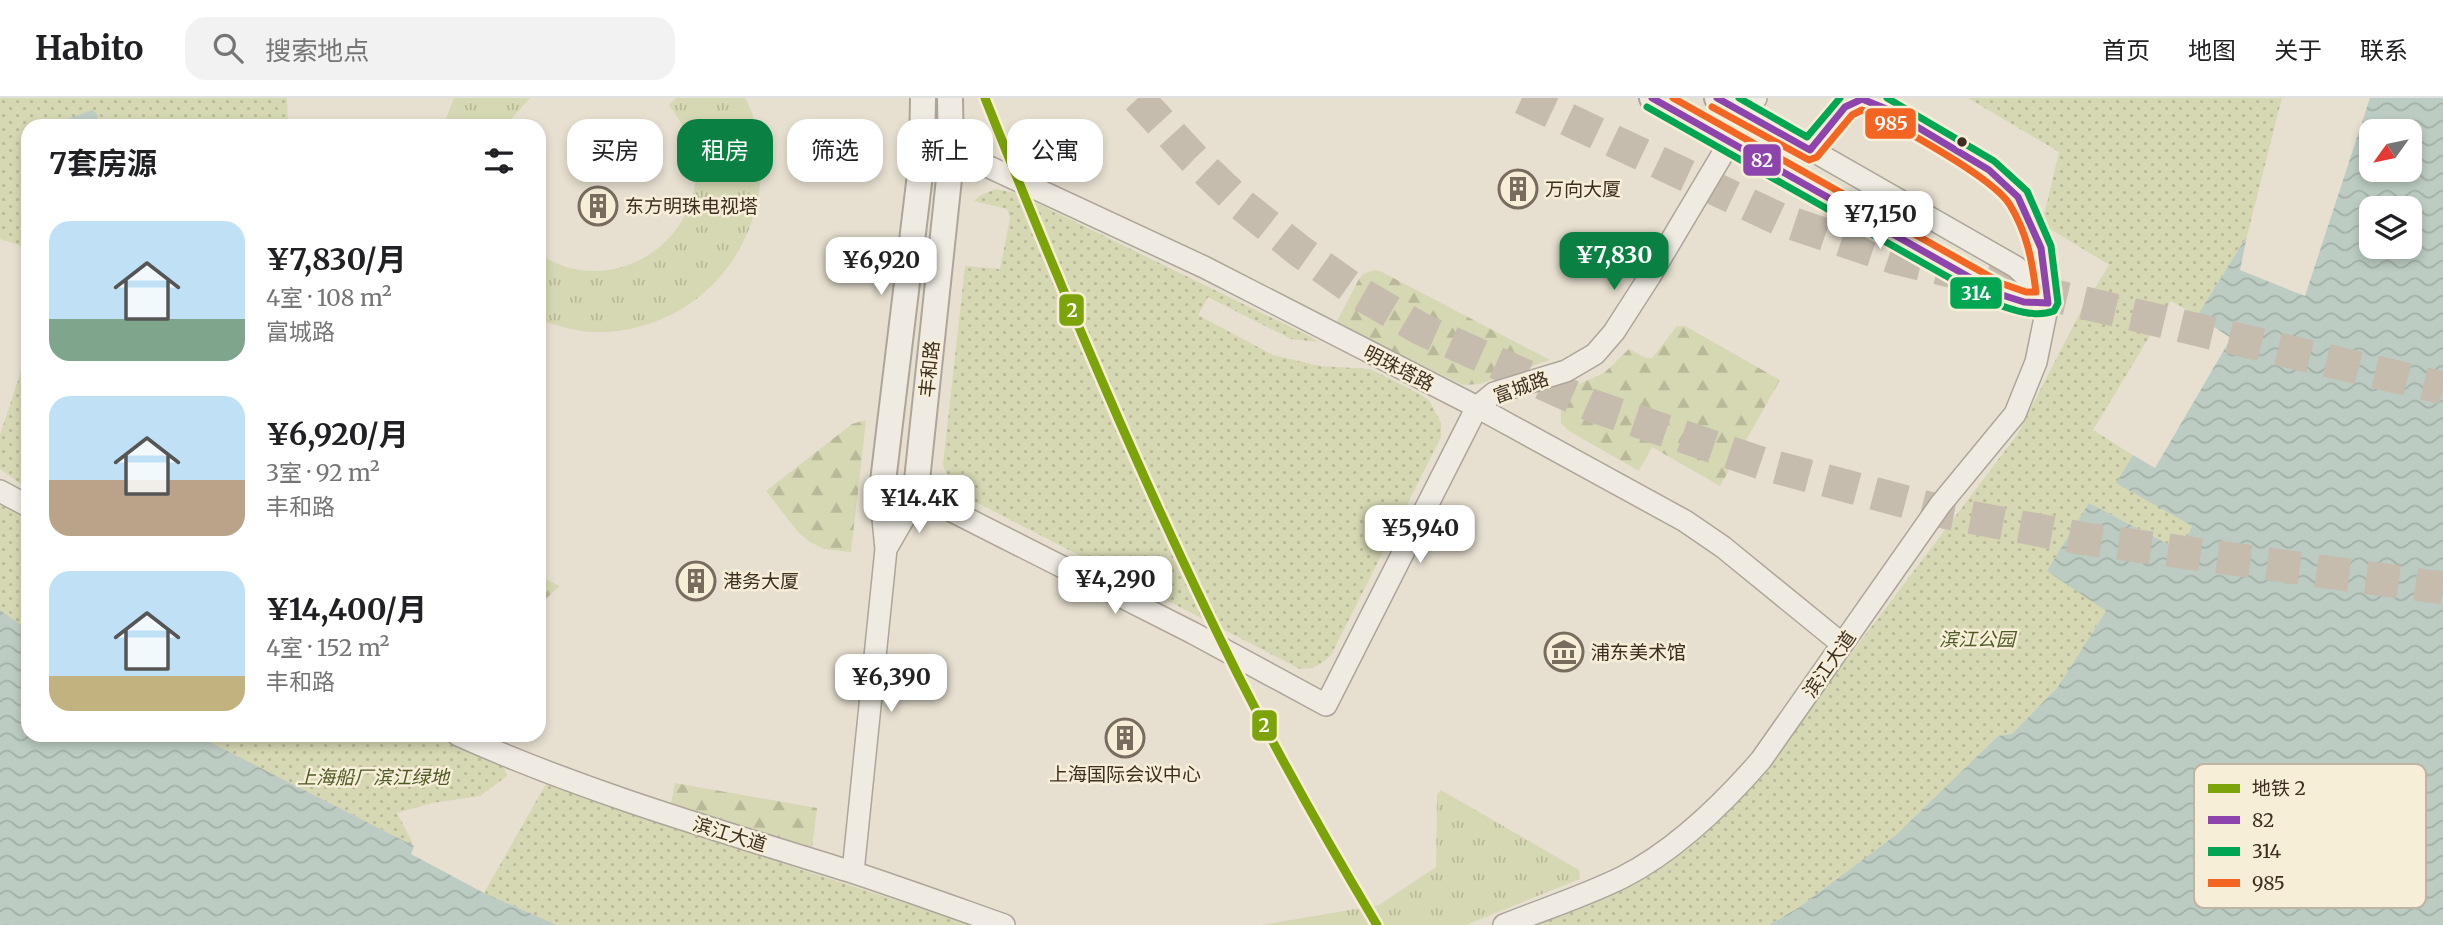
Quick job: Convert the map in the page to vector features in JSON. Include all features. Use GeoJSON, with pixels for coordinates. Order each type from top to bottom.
{"type":"FeatureCollection","features":[{"type":"Feature","properties":{"kind":"street","name":"丰和路"},"geometry":{"type":"LineString","coordinates":[[923,98],[923,119]]}},
{"type":"Feature","properties":{"kind":"street","name":"丰和路"},"geometry":{"type":"LineString","coordinates":[[950,98],[950,119]]}},
{"type":"Feature","properties":{"kind":"street"},"geometry":{"type":"LineString","coordinates":[[1652,98],[1999,294],[2024,302],[2048,303]]}},
{"type":"Feature","properties":{"kind":"street"},"geometry":{"type":"LineString","coordinates":[[1717,98],[1752,106],[2016,267],[2035,285],[2048,303]]}},
{"type":"Feature","properties":{"kind":"street","name":"富城路"},"geometry":{"type":"LineString","coordinates":[[915,499],[946,508],[1033,551],[1326,705],[1476,407],[1494,393],[1566,371],[1595,354],[1614,332],[1752,106]]}},
{"type":"Feature","properties":{"kind":"street","name":"明珠塔路"},"geometry":{"type":"LineString","coordinates":[[993,169],[1192,261],[1476,407],[1685,521],[1723,547],[1842,645]]}},
{"type":"Feature","properties":{"kind":"street","name":"丰和路"},"geometry":{"type":"LineString","coordinates":[[853,872],[886,550],[881,498],[919,182]]}},
{"type":"Feature","properties":{"kind":"street","name":"丰和路"},"geometry":{"type":"LineString","coordinates":[[886,550],[915,499],[949,182]]}},
{"type":"Feature","properties":{"kind":"street","name":"滨江大道"},"geometry":{"type":"LineString","coordinates":[[1504,925],[1622,877],[1654,859],[1724,800],[1761,760],[1940,505],[2015,414],[2036,362],[2048,303]]}},
{"type":"Feature","properties":{"kind":"street"},"geometry":{"type":"LineString","coordinates":[[0,491],[21,502]]}},
{"type":"Feature","properties":{"kind":"street"},"geometry":{"type":"LineString","coordinates":[[881,498],[915,499]]}},
{"type":"Feature","properties":{"kind":"street","name":"滨江大道"},"geometry":{"type":"LineString","coordinates":[[474,742],[526,765],[658,812],[853,872],[1004,925]]}},
{"type":"Feature","properties":{"kind":"green space"},"geometry":{"type":"Polygon","coordinates":[[[0,98],[287,98],[288,119],[21,119],[21,246],[0,239],[0,98]]]}},
{"type":"Feature","properties":{"kind":"green space"},"geometry":{"type":"Polygon","coordinates":[[[454,98],[530,98],[512,119],[446,119],[454,98]]]}},
{"type":"Feature","properties":{"kind":"green space"},"geometry":{"type":"Polygon","coordinates":[[[676,98],[745,98],[754,119],[678,119],[669,105],[676,98]]]}},
{"type":"Feature","properties":{"kind":"green space","name":"滨江公园"},"geometry":{"type":"Polygon","coordinates":[[[1968,98],[2282,98],[2247,236],[2197,316],[2171,301],[2093,430],[2133,455],[2117,483],[2192,526],[2181,551],[2089,503],[2106,611],[2057,688],[2012,735],[1998,736],[1897,835],[1798,908],[1769,925],[1532,925],[1603,899],[1643,879],[1673,859],[1701,835],[1753,783],[2017,435],[2082,309],[2109,265],[2042,224],[2059,152],[1968,98]]]}},
{"type":"Feature","properties":{"kind":"green space"},"geometry":{"type":"Polygon","coordinates":[[[694,182],[760,182],[754,215],[743,242],[729,266],[710,287],[688,305],[664,318],[636,328],[590,332],[546,322],[546,258],[579,270],[594,271],[617,268],[638,261],[657,249],[673,233],[686,214],[694,182]]]}},
{"type":"Feature","properties":{"kind":"green space"},"geometry":{"type":"Polygon","coordinates":[[[996,189],[1016,193],[1318,342],[1291,339],[1208,297],[1198,315],[1273,355],[1320,366],[1370,369],[1429,400],[1441,423],[1441,437],[1331,655],[1320,664],[1300,669],[964,496],[951,482],[943,464],[965,266],[1000,269],[1010,218],[1007,209],[974,201],[996,189]]]}},
{"type":"Feature","properties":{"kind":"green space"},"geometry":{"type":"Polygon","coordinates":[[[1374,270],[1550,360],[1480,384],[1463,385],[1336,323],[1359,279],[1363,274],[1374,270]]]}},
{"type":"Feature","properties":{"kind":"green space"},"geometry":{"type":"Polygon","coordinates":[[[1677,326],[1685,326],[1780,380],[1720,486],[1652,447],[1639,471],[1569,431],[1561,423],[1561,411],[1574,386],[1604,373],[1629,349],[1646,358],[1652,358],[1677,326]]]}},
{"type":"Feature","properties":{"kind":"green space"},"geometry":{"type":"Polygon","coordinates":[[[21,371],[21,484],[0,469],[0,435],[21,371]]]}},
{"type":"Feature","properties":{"kind":"green space"},"geometry":{"type":"Polygon","coordinates":[[[866,420],[851,552],[824,549],[798,532],[766,491],[852,424],[866,420]]]}},
{"type":"Feature","properties":{"kind":"green space"},"geometry":{"type":"Polygon","coordinates":[[[0,502],[21,513],[21,625],[0,610],[0,502]]]}},
{"type":"Feature","properties":{"kind":"green space"},"geometry":{"type":"Polygon","coordinates":[[[546,579],[560,586],[546,599],[546,579]]]}},
{"type":"Feature","properties":{"kind":"green space","name":"上海船厂滨江绿地"},"geometry":{"type":"Polygon","coordinates":[[[210,742],[453,742],[503,766],[507,776],[480,796],[432,803],[397,813],[414,846],[210,742]]]}},
{"type":"Feature","properties":{"kind":"green space"},"geometry":{"type":"Polygon","coordinates":[[[547,782],[793,867],[973,925],[557,925],[484,893],[547,782]]]}},
{"type":"Feature","properties":{"kind":"green space"},"geometry":{"type":"Polygon","coordinates":[[[675,783],[817,808],[812,848],[671,804],[675,783]]]}},
{"type":"Feature","properties":{"kind":"green space"},"geometry":{"type":"Polygon","coordinates":[[[1441,790],[1579,870],[1580,879],[1466,925],[1261,925],[1379,905],[1436,867],[1437,794],[1441,790]]]}},
{"type":"Feature","properties":{"kind":"water"},"geometry":{"type":"Polygon","coordinates":[[[2370,98],[2443,98],[2443,925],[1769,925],[1798,908],[1896,835],[1998,736],[2012,734],[2057,688],[2106,611],[2047,571],[2089,503],[2181,551],[2192,526],[2116,483],[2133,455],[2155,468],[2231,338],[2197,316],[2247,236],[2240,270],[2305,296],[2359,132],[2359,182],[2422,182],[2422,119],[2363,119],[2370,98]]]}},
{"type":"Feature","properties":{"kind":"water"},"geometry":{"type":"Polygon","coordinates":[[[92,110],[98,115],[97,119],[68,119],[92,110]]]}},
{"type":"Feature","properties":{"kind":"water"},"geometry":{"type":"Polygon","coordinates":[[[0,610],[21,625],[21,742],[210,742],[414,846],[411,854],[484,893],[557,925],[0,925],[0,610]]]}},
{"type":"Feature","properties":{"kind":"tunnel"},"geometry":{"type":"LineString","coordinates":[[1138,98],[1194,159],[1242,205],[1359,293],[1421,329],[1593,406],[1764,464],[1948,513],[2080,538],[2443,588]]}},
{"type":"Feature","properties":{"kind":"tunnel"},"geometry":{"type":"LineString","coordinates":[[1522,98],[1779,219],[1895,258],[2443,388]]}},
{"type":"Feature","properties":{"kind":"metro line","name":"2"},"geometry":{"type":"LineString","coordinates":[[985,98],[1106,389],[1203,604],[1288,770],[1377,925]]}},
{"type":"Feature","properties":{"kind":"transit line","name":"82"},"geometry":{"type":"LineString","coordinates":[[1652,98],[1999,294],[2024,302],[2048,303],[2041,248],[2018,197],[1989,170],[1889,110],[1862,99],[1845,107],[1810,150],[1717,98]]}},
{"type":"Feature","properties":{"kind":"transit line","name":"985"},"geometry":{"type":"LineString","coordinates":[[1673,98],[2003,284],[2026,292],[2036,292],[2028,247],[2010,205],[1985,181],[1919,139],[1862,110],[1852,115],[1817,157],[1809,160],[1712,107]]}},
{"type":"Feature","properties":{"kind":"transit line","name":"314"},"geometry":{"type":"LineString","coordinates":[[1739,98],[1807,137],[1840,98]]}},
{"type":"Feature","properties":{"kind":"transit line","name":"314"},"geometry":{"type":"LineString","coordinates":[[1647,107],[1994,303],[2031,313],[2054,311],[2058,303],[2051,246],[2027,191],[1994,161],[1887,98]]}},
{"type":"Feature","properties":{"kind":"place","name":"万向大厦"},"geometry":{"type":"Point","coordinates":[1518,189]}},
{"type":"Feature","properties":{"kind":"place","name":"东方明珠电视塔"},"geometry":{"type":"Point","coordinates":[598,206]}},
{"type":"Feature","properties":{"kind":"place","name":"港务大厦"},"geometry":{"type":"Point","coordinates":[696,581]}},
{"type":"Feature","properties":{"kind":"place","name":"浦东美术馆"},"geometry":{"type":"Point","coordinates":[1564,652]}},
{"type":"Feature","properties":{"kind":"place","name":"上海国际会议中心"},"geometry":{"type":"Point","coordinates":[1125,738]}}]}
